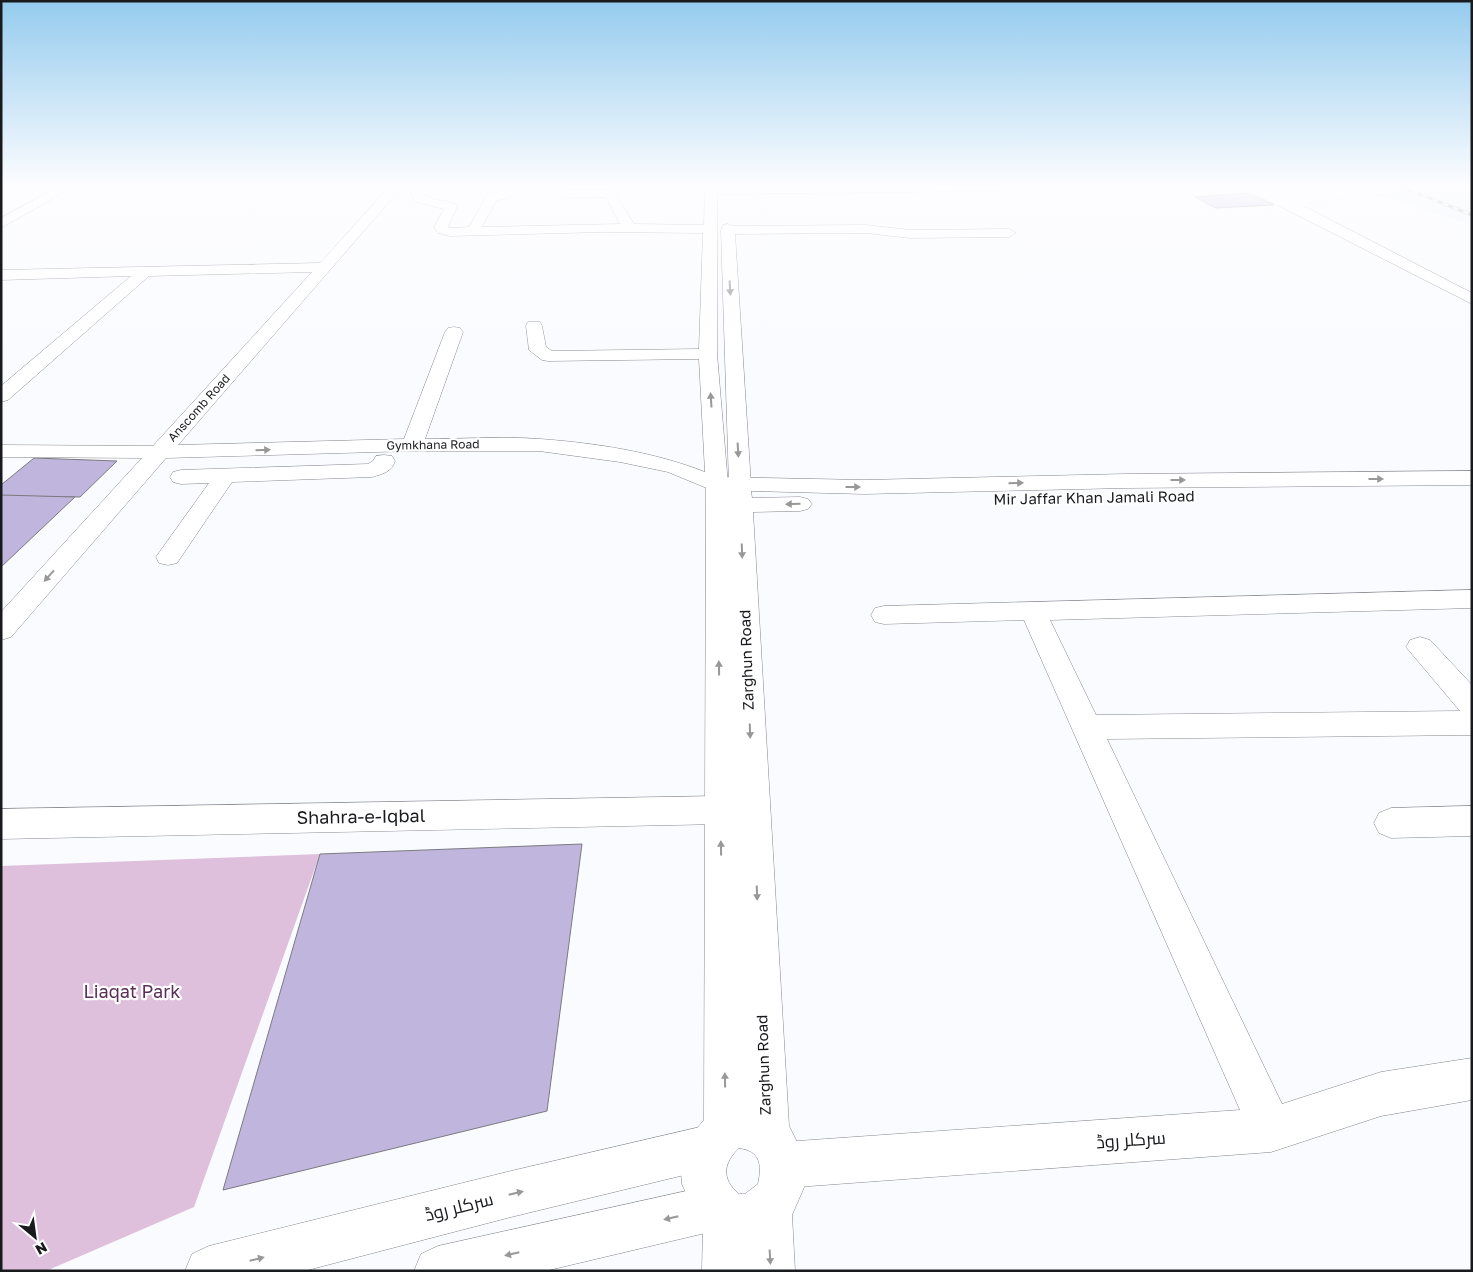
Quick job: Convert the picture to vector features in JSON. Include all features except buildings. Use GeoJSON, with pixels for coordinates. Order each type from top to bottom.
{"type":"FeatureCollection","features":[{"type":"Feature","properties":{"kind":"street","name":"Anscomb Road"},"geometry":{"type":"LineString","coordinates":[[316,270],[335,246]]}},
{"type":"Feature","properties":{"kind":"street","name":"Anscomb Road"},"geometry":{"type":"LineString","coordinates":[[1,630],[146,459],[339,246]]}},
{"type":"Feature","properties":{"kind":"street","name":"Zarghun Road"},"geometry":{"type":"LineString","coordinates":[[717,246],[708,354],[729,494],[721,810],[746,1144]]}},
{"type":"Feature","properties":{"kind":"street","name":"Zarghun Road"},"geometry":{"type":"LineString","coordinates":[[720,246],[729,494],[746,1144]]}},
{"type":"Feature","properties":{"kind":"street"},"geometry":{"type":"LineString","coordinates":[[1371,246],[1472,299]]}},
{"type":"Feature","properties":{"kind":"street"},"geometry":{"type":"LineString","coordinates":[[1383,246],[1472,291]]}},
{"type":"Feature","properties":{"kind":"street"},"geometry":{"type":"LineString","coordinates":[[1398,246],[1456,275]]}},
{"type":"Feature","properties":{"kind":"street"},"geometry":{"type":"LineString","coordinates":[[1,275],[316,270]]}},
{"type":"Feature","properties":{"kind":"street"},"geometry":{"type":"LineString","coordinates":[[1,279],[316,270]]}},
{"type":"Feature","properties":{"kind":"street"},"geometry":{"type":"LineString","coordinates":[[1,396],[141,276]]}},
{"type":"Feature","properties":{"kind":"street"},"geometry":{"type":"LineString","coordinates":[[534,326],[538,350],[548,356],[708,354]]}},
{"type":"Feature","properties":{"kind":"street"},"geometry":{"type":"LineString","coordinates":[[412,445],[454,332]]}},
{"type":"Feature","properties":{"kind":"street","name":"Gymkhana Road"},"geometry":{"type":"LineString","coordinates":[[146,459],[412,445],[538,444],[674,466],[729,494]]}},
{"type":"Feature","properties":{"kind":"street"},"geometry":{"type":"LineString","coordinates":[[1,451],[146,459],[384,461],[524,456],[590,460],[675,479],[729,494]]}},
{"type":"Feature","properties":{"kind":"street","name":"Anscomb Road"},"geometry":{"type":"LineString","coordinates":[[1,608],[146,459]]}},
{"type":"Feature","properties":{"kind":"street"},"geometry":{"type":"LineString","coordinates":[[181,477],[372,470],[383,465],[384,461]]}},
{"type":"Feature","properties":{"kind":"street"},"geometry":{"type":"LineString","coordinates":[[168,557],[225,476]]}},
{"type":"Feature","properties":{"kind":"street","name":"Mir Jaffar Khan Jamali Road"},"geometry":{"type":"LineString","coordinates":[[729,494],[864,487],[1126,481],[1472,478]]}},
{"type":"Feature","properties":{"kind":"street","name":"Mir Jaffar Khan Jamali Road"},"geometry":{"type":"LineString","coordinates":[[729,494],[1472,493]]}},
{"type":"Feature","properties":{"kind":"street"},"geometry":{"type":"LineString","coordinates":[[884,615],[1472,599]]}},
{"type":"Feature","properties":{"kind":"street"},"geometry":{"type":"LineString","coordinates":[[1033,610],[1271,1130]]}},
{"type":"Feature","properties":{"kind":"street"},"geometry":{"type":"LineString","coordinates":[[1420,647],[1472,705]]}},
{"type":"Feature","properties":{"kind":"street"},"geometry":{"type":"LineString","coordinates":[[1087,727],[1472,724]]}},
{"type":"Feature","properties":{"kind":"street","name":"Shahra-e-Iqbal"},"geometry":{"type":"LineString","coordinates":[[1,824],[721,810]]}},
{"type":"Feature","properties":{"kind":"street"},"geometry":{"type":"LineString","coordinates":[[1391,823],[1472,821]]}},
{"type":"Feature","properties":{"kind":"street","name":"سرکلر روڈ"},"geometry":{"type":"LineString","coordinates":[[209,1271],[511,1194],[746,1144],[1271,1130],[1381,1094],[1472,1079]]}},
{"type":"Feature","properties":{"kind":"street"},"geometry":{"type":"LineString","coordinates":[[438,1271],[738,1210],[778,1196],[783,1180],[746,1144],[704,1173],[706,1186],[711,1198],[738,1210],[771,1271]]}},
{"type":"Feature","properties":{"kind":"street"},"geometry":{"type":"LineString","coordinates":[[727,1271],[738,1210]]}},
{"type":"Feature","properties":{"kind":"green space","name":"Liaqat Park"},"geometry":{"type":"Polygon","coordinates":[[[320,854],[194,1207],[46,1271],[1,1271],[1,866],[320,854]]]}}]}
